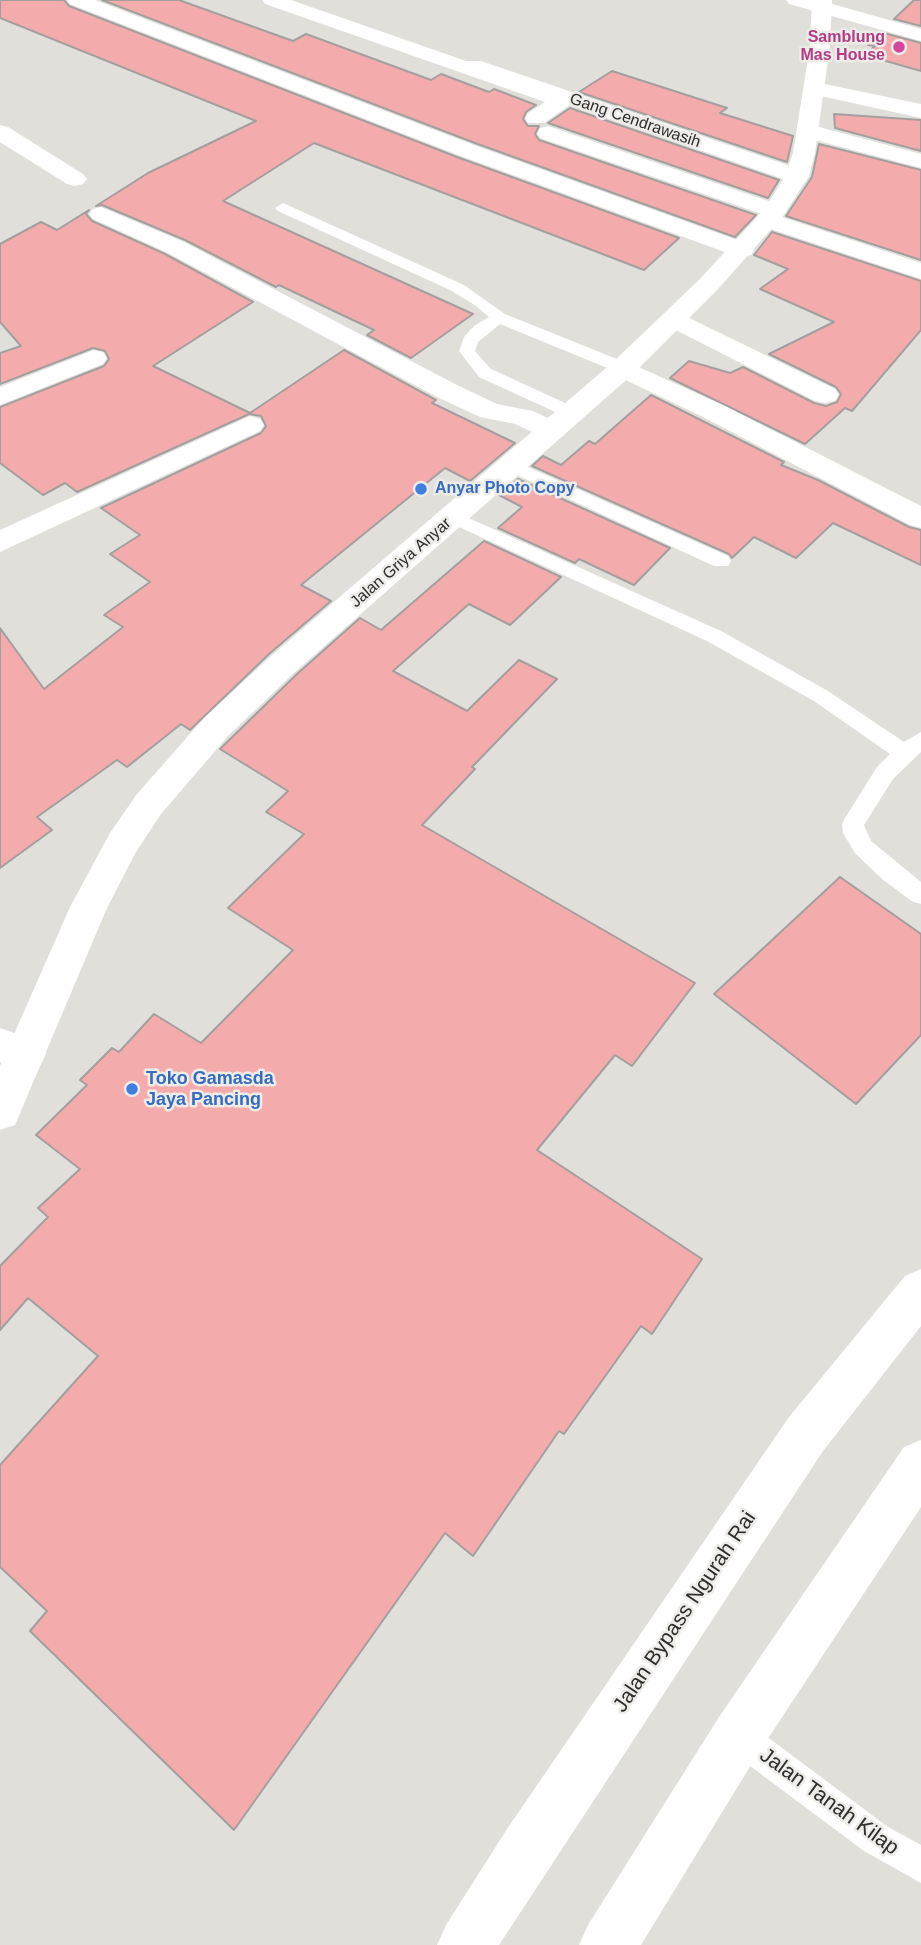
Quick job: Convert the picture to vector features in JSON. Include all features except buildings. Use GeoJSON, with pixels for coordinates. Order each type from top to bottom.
{"type":"FeatureCollection","features":[{"type":"Feature","properties":{"kind":"main road"},"geometry":{"type":"LineString","coordinates":[[77,0],[466,150],[742,250]]}},
{"type":"Feature","properties":{"kind":"main road"},"geometry":{"type":"LineString","coordinates":[[272,0],[562,101],[542,125],[921,271]]}},
{"type":"Feature","properties":{"kind":"main road"},"geometry":{"type":"LineString","coordinates":[[813,3],[921,35]]}},
{"type":"Feature","properties":{"kind":"main road","name":"Jalan Griya Anyar"},"geometry":{"type":"LineString","coordinates":[[0,1112],[13,1049],[123,843],[149,804],[235,709],[623,368],[675,319],[772,215],[797,176],[808,131],[820,46],[813,3]]}},
{"type":"Feature","properties":{"kind":"main road","name":"Gang Cendrawasih"},"geometry":{"type":"LineString","coordinates":[[474,65],[797,176]]}},
{"type":"Feature","properties":{"kind":"main road"},"geometry":{"type":"LineString","coordinates":[[815,88],[921,111]]}},
{"type":"Feature","properties":{"kind":"main road"},"geometry":{"type":"LineString","coordinates":[[808,131],[921,161]]}},
{"type":"Feature","properties":{"kind":"main road"},"geometry":{"type":"LineString","coordinates":[[0,132],[75,179]]}},
{"type":"Feature","properties":{"kind":"main road"},"geometry":{"type":"LineString","coordinates":[[101,214],[175,247],[447,391],[490,411],[561,421]]}},
{"type":"Feature","properties":{"kind":"main road"},"geometry":{"type":"LineString","coordinates":[[675,319],[825,395]]}},
{"type":"Feature","properties":{"kind":"main road"},"geometry":{"type":"LineString","coordinates":[[0,397],[94,358]]}},
{"type":"Feature","properties":{"kind":"main road"},"geometry":{"type":"LineString","coordinates":[[623,368],[921,518]]}},
{"type":"Feature","properties":{"kind":"main road"},"geometry":{"type":"LineString","coordinates":[[0,541],[250,425]]}},
{"type":"Feature","properties":{"kind":"main road","name":"Jalan Bypass Ngurah Rai"},"geometry":{"type":"LineString","coordinates":[[466,1945],[542,1825],[806,1434],[921,1291]]}},
{"type":"Feature","properties":{"kind":"main road"},"geometry":{"type":"LineString","coordinates":[[608,1945],[738,1736],[921,1464]]}},
{"type":"Feature","properties":{"kind":"lane"},"geometry":{"type":"LineString","coordinates":[[283,208],[458,288],[499,318],[623,368]]}},
{"type":"Feature","properties":{"kind":"lane"},"geometry":{"type":"LineString","coordinates":[[499,318],[480,330],[470,341],[467,351],[485,373],[561,421]]}},
{"type":"Feature","properties":{"kind":"lane"},"geometry":{"type":"LineString","coordinates":[[512,466],[721,561]]}},
{"type":"Feature","properties":{"kind":"lane"},"geometry":{"type":"LineString","coordinates":[[453,517],[714,636],[913,747],[885,773],[853,824],[854,833],[863,847],[921,895]]}},
{"type":"Feature","properties":{"kind":"lane","name":"Jalan Tanah Kilap"},"geometry":{"type":"LineString","coordinates":[[738,1736],[876,1839],[921,1865]]}},
{"type":"Feature","properties":{"kind":"place","name":"Samblung Mas House"},"geometry":{"type":"Point","coordinates":[899,47]}},
{"type":"Feature","properties":{"kind":"place","name":"Anyar Photo Copy"},"geometry":{"type":"Point","coordinates":[421,489]}},
{"type":"Feature","properties":{"kind":"place","name":"Toko Gamasda Jaya Pancing"},"geometry":{"type":"Point","coordinates":[132,1089]}}]}
